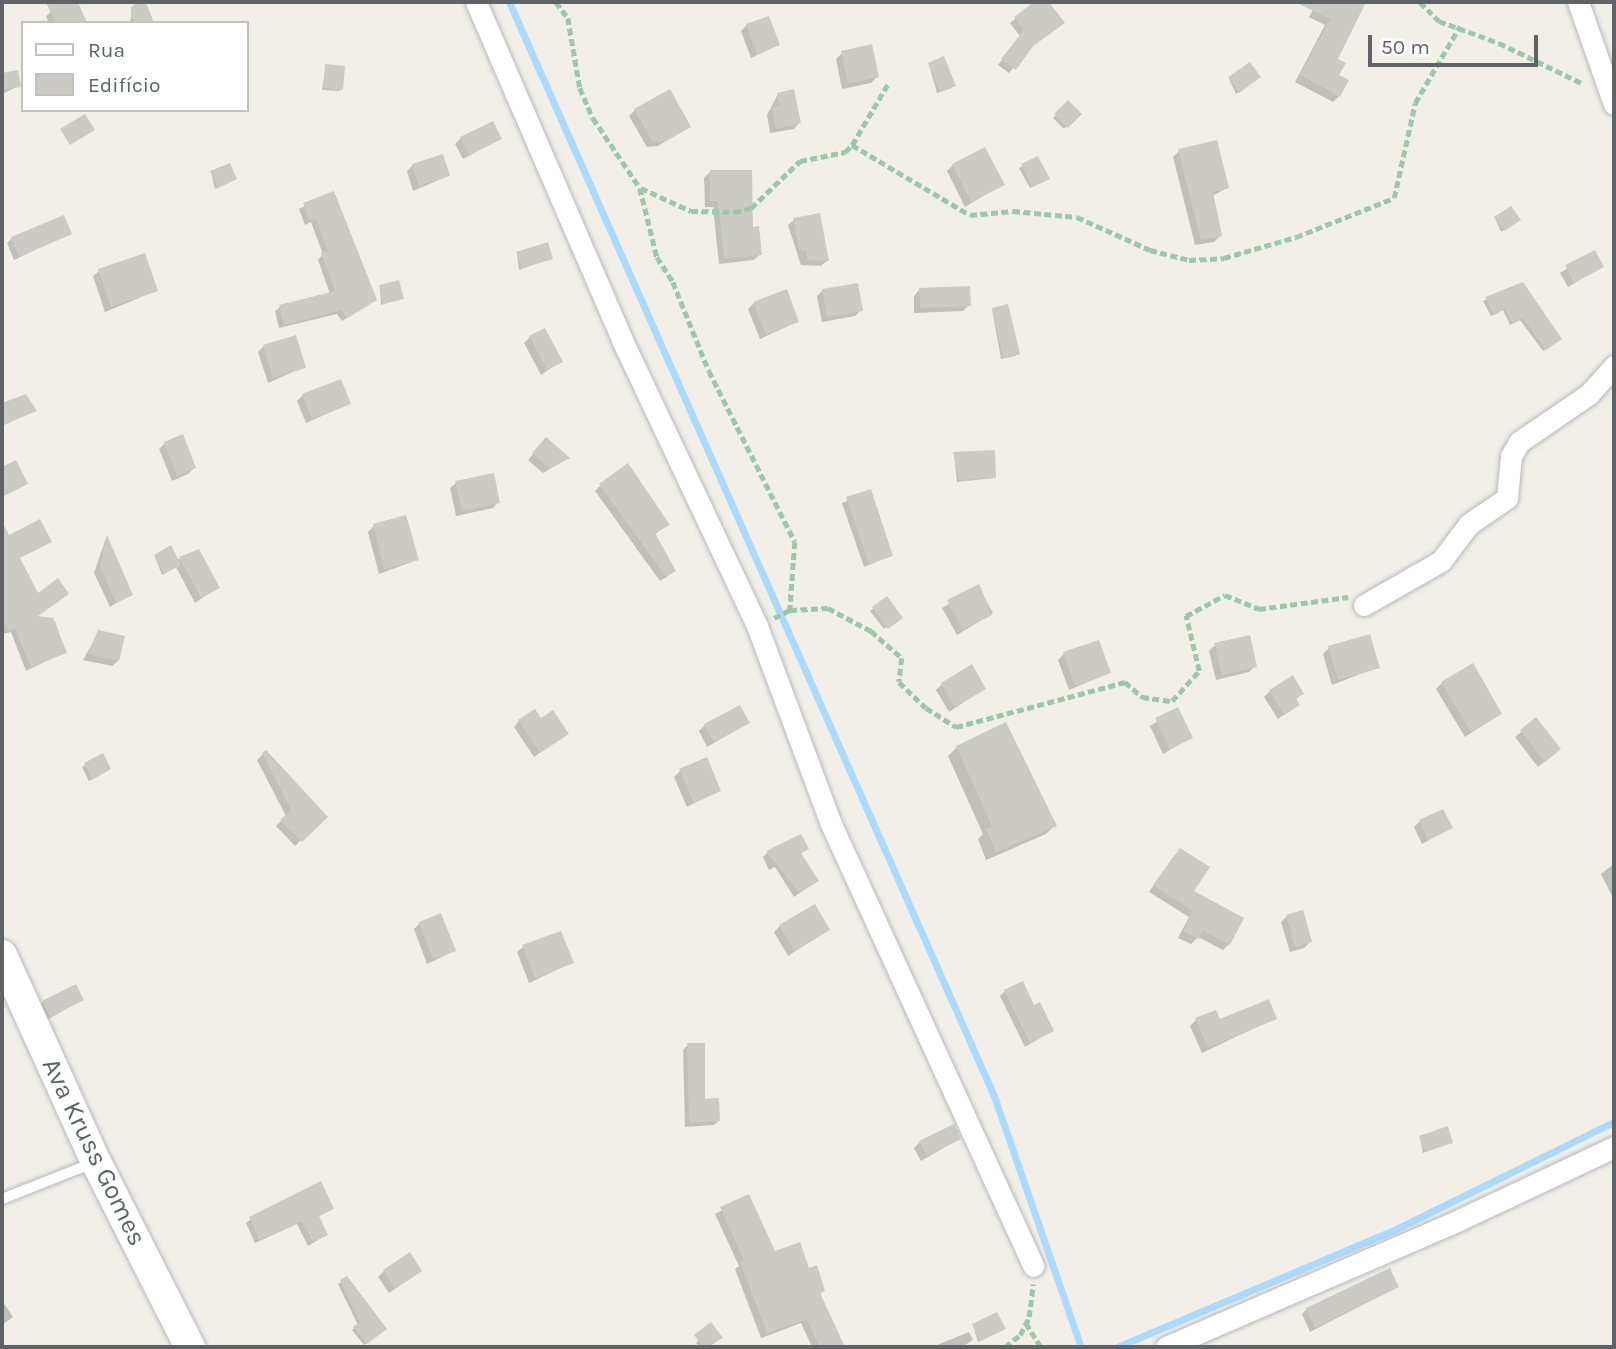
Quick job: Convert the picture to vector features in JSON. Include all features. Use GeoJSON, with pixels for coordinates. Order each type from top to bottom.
{"type":"FeatureCollection","features":[{"type":"Feature","properties":{"kind":"street"},"geometry":{"type":"LineString","coordinates":[[476,2],[622,340],[757,625],[831,824],[1033,1266]]}},
{"type":"Feature","properties":{"kind":"street"},"geometry":{"type":"LineString","coordinates":[[1578,2],[1613,102]]}},
{"type":"Feature","properties":{"kind":"street"},"geometry":{"type":"LineString","coordinates":[[1364,605],[1441,561],[1469,524],[1507,498],[1511,456],[1519,442],[1590,394],[1614,366]]}},
{"type":"Feature","properties":{"kind":"street","name":"Ava Kruss Gomes"},"geometry":{"type":"LineString","coordinates":[[2,955],[96,1162],[190,1347]]}},
{"type":"Feature","properties":{"kind":"street"},"geometry":{"type":"LineString","coordinates":[[1166,1347],[1459,1220],[1614,1147]]}},
{"type":"Feature","properties":{"kind":"lane"},"geometry":{"type":"LineString","coordinates":[[2,1199],[96,1162]]}},
{"type":"Feature","properties":{"kind":"path"},"geometry":{"type":"LineString","coordinates":[[556,2],[568,18],[580,88],[593,118],[640,188],[657,257],[673,282],[709,371],[795,542],[790,610],[828,608],[872,631],[902,658],[899,681],[945,721],[956,727],[1125,682],[1142,697],[1172,701],[1199,671],[1186,616],[1226,595],[1259,609],[1285,609],[1342,595],[1364,605]]}},
{"type":"Feature","properties":{"kind":"path"},"geometry":{"type":"LineString","coordinates":[[1420,2],[1435,19],[1460,26],[1613,102]]}},
{"type":"Feature","properties":{"kind":"path"},"geometry":{"type":"LineString","coordinates":[[852,145],[970,215],[1013,211],[1077,217],[1150,250],[1188,260],[1224,258],[1296,237],[1394,198],[1411,114],[1460,26]]}},
{"type":"Feature","properties":{"kind":"path"},"geometry":{"type":"LineString","coordinates":[[640,188],[691,211],[734,212],[751,208],[800,161],[845,152],[852,145],[889,82]]}},
{"type":"Feature","properties":{"kind":"path"},"geometry":{"type":"LineString","coordinates":[[1005,1347],[1026,1323],[1033,1300],[1033,1266]]}},
{"type":"Feature","properties":{"kind":"path"},"geometry":{"type":"LineString","coordinates":[[1026,1323],[1041,1347]]}},
{"type":"Feature","properties":{"kind":"building"},"geometry":{"type":"Polygon","coordinates":[[[46,2],[78,2],[86,21],[54,21],[46,2]]]}},
{"type":"Feature","properties":{"kind":"building"},"geometry":{"type":"Polygon","coordinates":[[[138,2],[147,5],[153,21],[136,21],[131,17],[131,7],[138,2]]]}},
{"type":"Feature","properties":{"kind":"building"},"geometry":{"type":"Polygon","coordinates":[[[1034,2],[1049,2],[1065,23],[1033,46],[1016,70],[1001,59],[1024,30],[1014,17],[1034,2]]]}},
{"type":"Feature","properties":{"kind":"building"},"geometry":{"type":"Polygon","coordinates":[[[1295,2],[1366,2],[1338,59],[1346,63],[1339,75],[1349,80],[1340,97],[1300,75],[1330,19],[1295,2]]]}},
{"type":"Feature","properties":{"kind":"building"},"geometry":{"type":"Polygon","coordinates":[[[769,16],[780,45],[757,54],[746,24],[769,16]]]}},
{"type":"Feature","properties":{"kind":"building"},"geometry":{"type":"Polygon","coordinates":[[[872,44],[879,77],[848,84],[841,51],[872,44]]]}},
{"type":"Feature","properties":{"kind":"building"},"geometry":{"type":"Polygon","coordinates":[[[944,56],[956,86],[940,92],[928,63],[944,56]]]}},
{"type":"Feature","properties":{"kind":"building"},"geometry":{"type":"Polygon","coordinates":[[[1250,62],[1261,77],[1239,93],[1228,77],[1250,62]]]}},
{"type":"Feature","properties":{"kind":"building"},"geometry":{"type":"Polygon","coordinates":[[[325,64],[345,66],[343,90],[324,88],[325,64]]]}},
{"type":"Feature","properties":{"kind":"building"},"geometry":{"type":"Polygon","coordinates":[[[18,70],[21,87],[2,90],[2,73],[18,70]]]}},
{"type":"Feature","properties":{"kind":"building"},"geometry":{"type":"Polygon","coordinates":[[[670,89],[691,127],[666,141],[653,142],[634,109],[670,89]]]}},
{"type":"Feature","properties":{"kind":"building"},"geometry":{"type":"Polygon","coordinates":[[[794,89],[801,123],[776,129],[772,107],[780,106],[777,93],[794,89]]]}},
{"type":"Feature","properties":{"kind":"building"},"geometry":{"type":"Polygon","coordinates":[[[1068,100],[1082,114],[1068,128],[1054,114],[1068,100]]]}},
{"type":"Feature","properties":{"kind":"building"},"geometry":{"type":"Polygon","coordinates":[[[85,114],[95,130],[70,145],[60,129],[85,114]]]}},
{"type":"Feature","properties":{"kind":"building"},"geometry":{"type":"Polygon","coordinates":[[[493,121],[502,139],[469,155],[460,137],[493,121]]]}},
{"type":"Feature","properties":{"kind":"building"},"geometry":{"type":"Polygon","coordinates":[[[1217,140],[1229,188],[1213,192],[1222,236],[1201,240],[1178,149],[1217,140]]]}},
{"type":"Feature","properties":{"kind":"building"},"geometry":{"type":"Polygon","coordinates":[[[985,147],[1005,185],[971,202],[952,164],[985,147]]]}},
{"type":"Feature","properties":{"kind":"building"},"geometry":{"type":"Polygon","coordinates":[[[443,154],[450,176],[419,186],[412,164],[443,154]]]}},
{"type":"Feature","properties":{"kind":"building"},"geometry":{"type":"Polygon","coordinates":[[[1038,156],[1050,179],[1032,187],[1021,164],[1038,156]]]}},
{"type":"Feature","properties":{"kind":"building"},"geometry":{"type":"Polygon","coordinates":[[[230,163],[237,179],[218,188],[210,171],[230,163]]]}},
{"type":"Feature","properties":{"kind":"building"},"geometry":{"type":"Polygon","coordinates":[[[710,170],[752,170],[753,227],[759,226],[762,255],[724,259],[718,201],[710,201],[710,170]]]}},
{"type":"Feature","properties":{"kind":"building"},"geometry":{"type":"Polygon","coordinates":[[[334,191],[377,300],[347,318],[342,310],[284,325],[279,305],[335,291],[321,253],[328,251],[316,219],[309,221],[303,203],[334,191]]]}},
{"type":"Feature","properties":{"kind":"building"},"geometry":{"type":"Polygon","coordinates":[[[1511,206],[1521,220],[1504,231],[1494,217],[1511,206]]]}},
{"type":"Feature","properties":{"kind":"building"},"geometry":{"type":"Polygon","coordinates":[[[820,213],[829,261],[807,260],[807,251],[799,249],[793,218],[820,213]]]}},
{"type":"Feature","properties":{"kind":"building"},"geometry":{"type":"Polygon","coordinates":[[[64,215],[72,234],[19,257],[11,237],[64,215]]]}},
{"type":"Feature","properties":{"kind":"building"},"geometry":{"type":"Polygon","coordinates":[[[548,242],[553,259],[522,268],[516,252],[548,242]]]}},
{"type":"Feature","properties":{"kind":"building"},"geometry":{"type":"Polygon","coordinates":[[[1595,250],[1604,267],[1574,283],[1565,265],[1595,250]]]}},
{"type":"Feature","properties":{"kind":"building"},"geometry":{"type":"Polygon","coordinates":[[[145,253],[158,291],[111,307],[98,269],[145,253]]]}},
{"type":"Feature","properties":{"kind":"building"},"geometry":{"type":"Polygon","coordinates":[[[399,280],[404,299],[383,304],[379,285],[399,280]]]}},
{"type":"Feature","properties":{"kind":"building"},"geometry":{"type":"Polygon","coordinates":[[[1523,282],[1562,339],[1546,350],[1523,318],[1513,324],[1505,309],[1494,315],[1485,297],[1523,282]]]}},
{"type":"Feature","properties":{"kind":"building"},"geometry":{"type":"Polygon","coordinates":[[[858,283],[863,311],[827,317],[822,289],[858,283]]]}},
{"type":"Feature","properties":{"kind":"building"},"geometry":{"type":"Polygon","coordinates":[[[970,286],[971,306],[920,308],[919,288],[970,286]]]}},
{"type":"Feature","properties":{"kind":"building"},"geometry":{"type":"Polygon","coordinates":[[[787,289],[799,322],[766,334],[753,302],[787,289]]]}},
{"type":"Feature","properties":{"kind":"building"},"geometry":{"type":"Polygon","coordinates":[[[1008,304],[1020,354],[1003,358],[992,308],[1008,304]]]}},
{"type":"Feature","properties":{"kind":"building"},"geometry":{"type":"Polygon","coordinates":[[[545,328],[563,362],[547,370],[529,336],[545,328]]]}},
{"type":"Feature","properties":{"kind":"building"},"geometry":{"type":"Polygon","coordinates":[[[296,335],[306,368],[273,378],[263,345],[296,335]]]}},
{"type":"Feature","properties":{"kind":"building"},"geometry":{"type":"Polygon","coordinates":[[[341,379],[351,404],[312,419],[302,394],[341,379]]]}},
{"type":"Feature","properties":{"kind":"building"},"geometry":{"type":"Polygon","coordinates":[[[26,394],[37,411],[2,425],[2,403],[26,394]]]}},
{"type":"Feature","properties":{"kind":"building"},"geometry":{"type":"Polygon","coordinates":[[[183,434],[196,468],[177,476],[164,442],[183,434]]]}},
{"type":"Feature","properties":{"kind":"building"},"geometry":{"type":"Polygon","coordinates":[[[546,437],[570,458],[550,468],[532,453],[546,437]]]}},
{"type":"Feature","properties":{"kind":"building"},"geometry":{"type":"Polygon","coordinates":[[[995,450],[996,478],[959,480],[953,452],[995,450]]]}},
{"type":"Feature","properties":{"kind":"building"},"geometry":{"type":"Polygon","coordinates":[[[16,460],[28,484],[2,497],[2,467],[16,460]]]}},
{"type":"Feature","properties":{"kind":"building"},"geometry":{"type":"Polygon","coordinates":[[[628,463],[670,525],[655,533],[676,571],[666,577],[599,484],[628,463]]]}},
{"type":"Feature","properties":{"kind":"building"},"geometry":{"type":"Polygon","coordinates":[[[494,473],[500,503],[462,511],[455,481],[494,473]]]}},
{"type":"Feature","properties":{"kind":"building"},"geometry":{"type":"Polygon","coordinates":[[[871,489],[893,556],[869,564],[846,497],[871,489]]]}},
{"type":"Feature","properties":{"kind":"building"},"geometry":{"type":"Polygon","coordinates":[[[406,515],[419,560],[384,569],[373,524],[406,515]]]}},
{"type":"Feature","properties":{"kind":"building"},"geometry":{"type":"Polygon","coordinates":[[[40,519],[52,542],[20,558],[38,593],[58,578],[69,594],[38,616],[53,618],[67,653],[31,667],[15,628],[8,632],[2,619],[2,521],[9,535],[40,519]]]}},
{"type":"Feature","properties":{"kind":"building"},"geometry":{"type":"Polygon","coordinates":[[[107,535],[133,595],[116,603],[100,566],[107,535]]]}},
{"type":"Feature","properties":{"kind":"building"},"geometry":{"type":"Polygon","coordinates":[[[171,545],[181,565],[164,574],[154,555],[171,545]]]}},
{"type":"Feature","properties":{"kind":"building"},"geometry":{"type":"Polygon","coordinates":[[[199,549],[220,588],[201,598],[179,557],[199,549]]]}},
{"type":"Feature","properties":{"kind":"building"},"geometry":{"type":"Polygon","coordinates":[[[979,584],[992,615],[963,630],[947,600],[979,584]]]}},
{"type":"Feature","properties":{"kind":"building"},"geometry":{"type":"Polygon","coordinates":[[[887,596],[903,618],[888,629],[872,607],[887,596]]]}},
{"type":"Feature","properties":{"kind":"building"},"geometry":{"type":"Polygon","coordinates":[[[98,630],[125,636],[119,661],[88,654],[98,630]]]}},
{"type":"Feature","properties":{"kind":"building"},"geometry":{"type":"Polygon","coordinates":[[[1370,634],[1380,668],[1338,680],[1328,646],[1370,634]]]}},
{"type":"Feature","properties":{"kind":"building"},"geometry":{"type":"Polygon","coordinates":[[[1250,635],[1257,667],[1222,675],[1214,643],[1250,635]]]}},
{"type":"Feature","properties":{"kind":"building"},"geometry":{"type":"Polygon","coordinates":[[[1099,640],[1111,673],[1075,686],[1063,652],[1099,640]]]}},
{"type":"Feature","properties":{"kind":"building"},"geometry":{"type":"Polygon","coordinates":[[[1473,663],[1502,714],[1471,732],[1441,682],[1473,663]]]}},
{"type":"Feature","properties":{"kind":"building"},"geometry":{"type":"Polygon","coordinates":[[[972,664],[986,689],[955,707],[941,683],[972,664]]]}},
{"type":"Feature","properties":{"kind":"building"},"geometry":{"type":"Polygon","coordinates":[[[1293,675],[1304,694],[1296,698],[1300,705],[1284,715],[1269,690],[1293,675]]]}},
{"type":"Feature","properties":{"kind":"building"},"geometry":{"type":"Polygon","coordinates":[[[740,705],[750,723],[714,742],[704,724],[740,705]]]}},
{"type":"Feature","properties":{"kind":"building"},"geometry":{"type":"Polygon","coordinates":[[[1178,707],[1193,738],[1170,749],[1155,718],[1178,707]]]}},
{"type":"Feature","properties":{"kind":"building"},"geometry":{"type":"Polygon","coordinates":[[[535,709],[541,718],[553,710],[569,734],[540,753],[518,720],[535,709]]]}},
{"type":"Feature","properties":{"kind":"building"},"geometry":{"type":"Polygon","coordinates":[[[1536,717],[1561,749],[1545,762],[1520,730],[1536,717]]]}},
{"type":"Feature","properties":{"kind":"building"},"geometry":{"type":"Polygon","coordinates":[[[1006,722],[1057,826],[996,852],[986,829],[992,826],[956,746],[1006,722]]]}},
{"type":"Feature","properties":{"kind":"building"},"geometry":{"type":"Polygon","coordinates":[[[266,750],[328,817],[302,842],[280,820],[291,810],[262,753],[266,750]]]}},
{"type":"Feature","properties":{"kind":"building"},"geometry":{"type":"Polygon","coordinates":[[[103,753],[111,769],[92,780],[84,763],[103,753]]]}},
{"type":"Feature","properties":{"kind":"building"},"geometry":{"type":"Polygon","coordinates":[[[707,757],[721,791],[694,803],[679,769],[707,757]]]}},
{"type":"Feature","properties":{"kind":"building"},"geometry":{"type":"Polygon","coordinates":[[[1443,809],[1453,828],[1428,840],[1419,820],[1443,809]]]}},
{"type":"Feature","properties":{"kind":"building"},"geometry":{"type":"Polygon","coordinates":[[[801,834],[809,849],[801,853],[819,881],[799,893],[766,851],[801,834]]]}},
{"type":"Feature","properties":{"kind":"building"},"geometry":{"type":"Polygon","coordinates":[[[1180,848],[1210,867],[1194,891],[1244,918],[1230,945],[1203,931],[1198,939],[1183,931],[1193,911],[1153,885],[1180,848]]]}},
{"type":"Feature","properties":{"kind":"building"},"geometry":{"type":"Polygon","coordinates":[[[815,904],[830,930],[795,951],[779,925],[815,904]]]}},
{"type":"Feature","properties":{"kind":"building"},"geometry":{"type":"Polygon","coordinates":[[[1303,910],[1312,942],[1295,947],[1286,915],[1303,910]]]}},
{"type":"Feature","properties":{"kind":"building"},"geometry":{"type":"Polygon","coordinates":[[[441,913],[456,951],[433,959],[419,922],[441,913]]]}},
{"type":"Feature","properties":{"kind":"building"},"geometry":{"type":"Polygon","coordinates":[[[561,931],[574,963],[535,978],[522,945],[561,931]]]}},
{"type":"Feature","properties":{"kind":"building"},"geometry":{"type":"Polygon","coordinates":[[[1023,981],[1034,1005],[1040,1002],[1054,1031],[1030,1043],[1004,990],[1023,981]]]}},
{"type":"Feature","properties":{"kind":"building"},"geometry":{"type":"Polygon","coordinates":[[[76,984],[84,1000],[50,1017],[42,1001],[76,984]]]}},
{"type":"Feature","properties":{"kind":"building"},"geometry":{"type":"Polygon","coordinates":[[[1269,999],[1277,1019],[1208,1048],[1195,1018],[1216,1010],[1220,1019],[1269,999]]]}},
{"type":"Feature","properties":{"kind":"building"},"geometry":{"type":"Polygon","coordinates":[[[687,1043],[705,1043],[705,1099],[719,1098],[720,1121],[689,1123],[687,1043]]]}},
{"type":"Feature","properties":{"kind":"building"},"geometry":{"type":"Polygon","coordinates":[[[954,1124],[961,1139],[927,1156],[919,1141],[954,1124]]]}},
{"type":"Feature","properties":{"kind":"building"},"geometry":{"type":"Polygon","coordinates":[[[1448,1126],[1453,1143],[1425,1152],[1419,1136],[1448,1126]]]}},
{"type":"Feature","properties":{"kind":"building"},"geometry":{"type":"Polygon","coordinates":[[[321,1181],[334,1209],[319,1216],[328,1235],[313,1242],[302,1221],[259,1240],[249,1217],[321,1181]]]}},
{"type":"Feature","properties":{"kind":"building"},"geometry":{"type":"Polygon","coordinates":[[[749,1194],[775,1251],[800,1242],[809,1268],[817,1265],[825,1291],[820,1293],[845,1347],[819,1347],[807,1319],[767,1333],[740,1262],[744,1260],[720,1207],[749,1194]]]}},
{"type":"Feature","properties":{"kind":"building"},"geometry":{"type":"Polygon","coordinates":[[[410,1252],[422,1271],[395,1289],[383,1270],[410,1252]]]}},
{"type":"Feature","properties":{"kind":"building"},"geometry":{"type":"Polygon","coordinates":[[[1390,1268],[1399,1287],[1315,1328],[1306,1308],[1390,1268]]]}},
{"type":"Feature","properties":{"kind":"building"},"geometry":{"type":"Polygon","coordinates":[[[347,1276],[387,1329],[367,1344],[353,1327],[360,1322],[340,1280],[347,1276]]]}},
{"type":"Feature","properties":{"kind":"building"},"geometry":{"type":"Polygon","coordinates":[[[997,1312],[1006,1329],[980,1341],[972,1324],[997,1312]]]}},
{"type":"Feature","properties":{"kind":"building"},"geometry":{"type":"Polygon","coordinates":[[[711,1322],[723,1338],[703,1347],[694,1335],[711,1322]]]}},
{"type":"Feature","properties":{"kind":"waterway"},"geometry":{"type":"LineString","coordinates":[[509,2],[994,1096],[1081,1347]]}},
{"type":"Feature","properties":{"kind":"waterway"},"geometry":{"type":"LineString","coordinates":[[1117,1347],[1392,1231],[1614,1122]]}}]}
